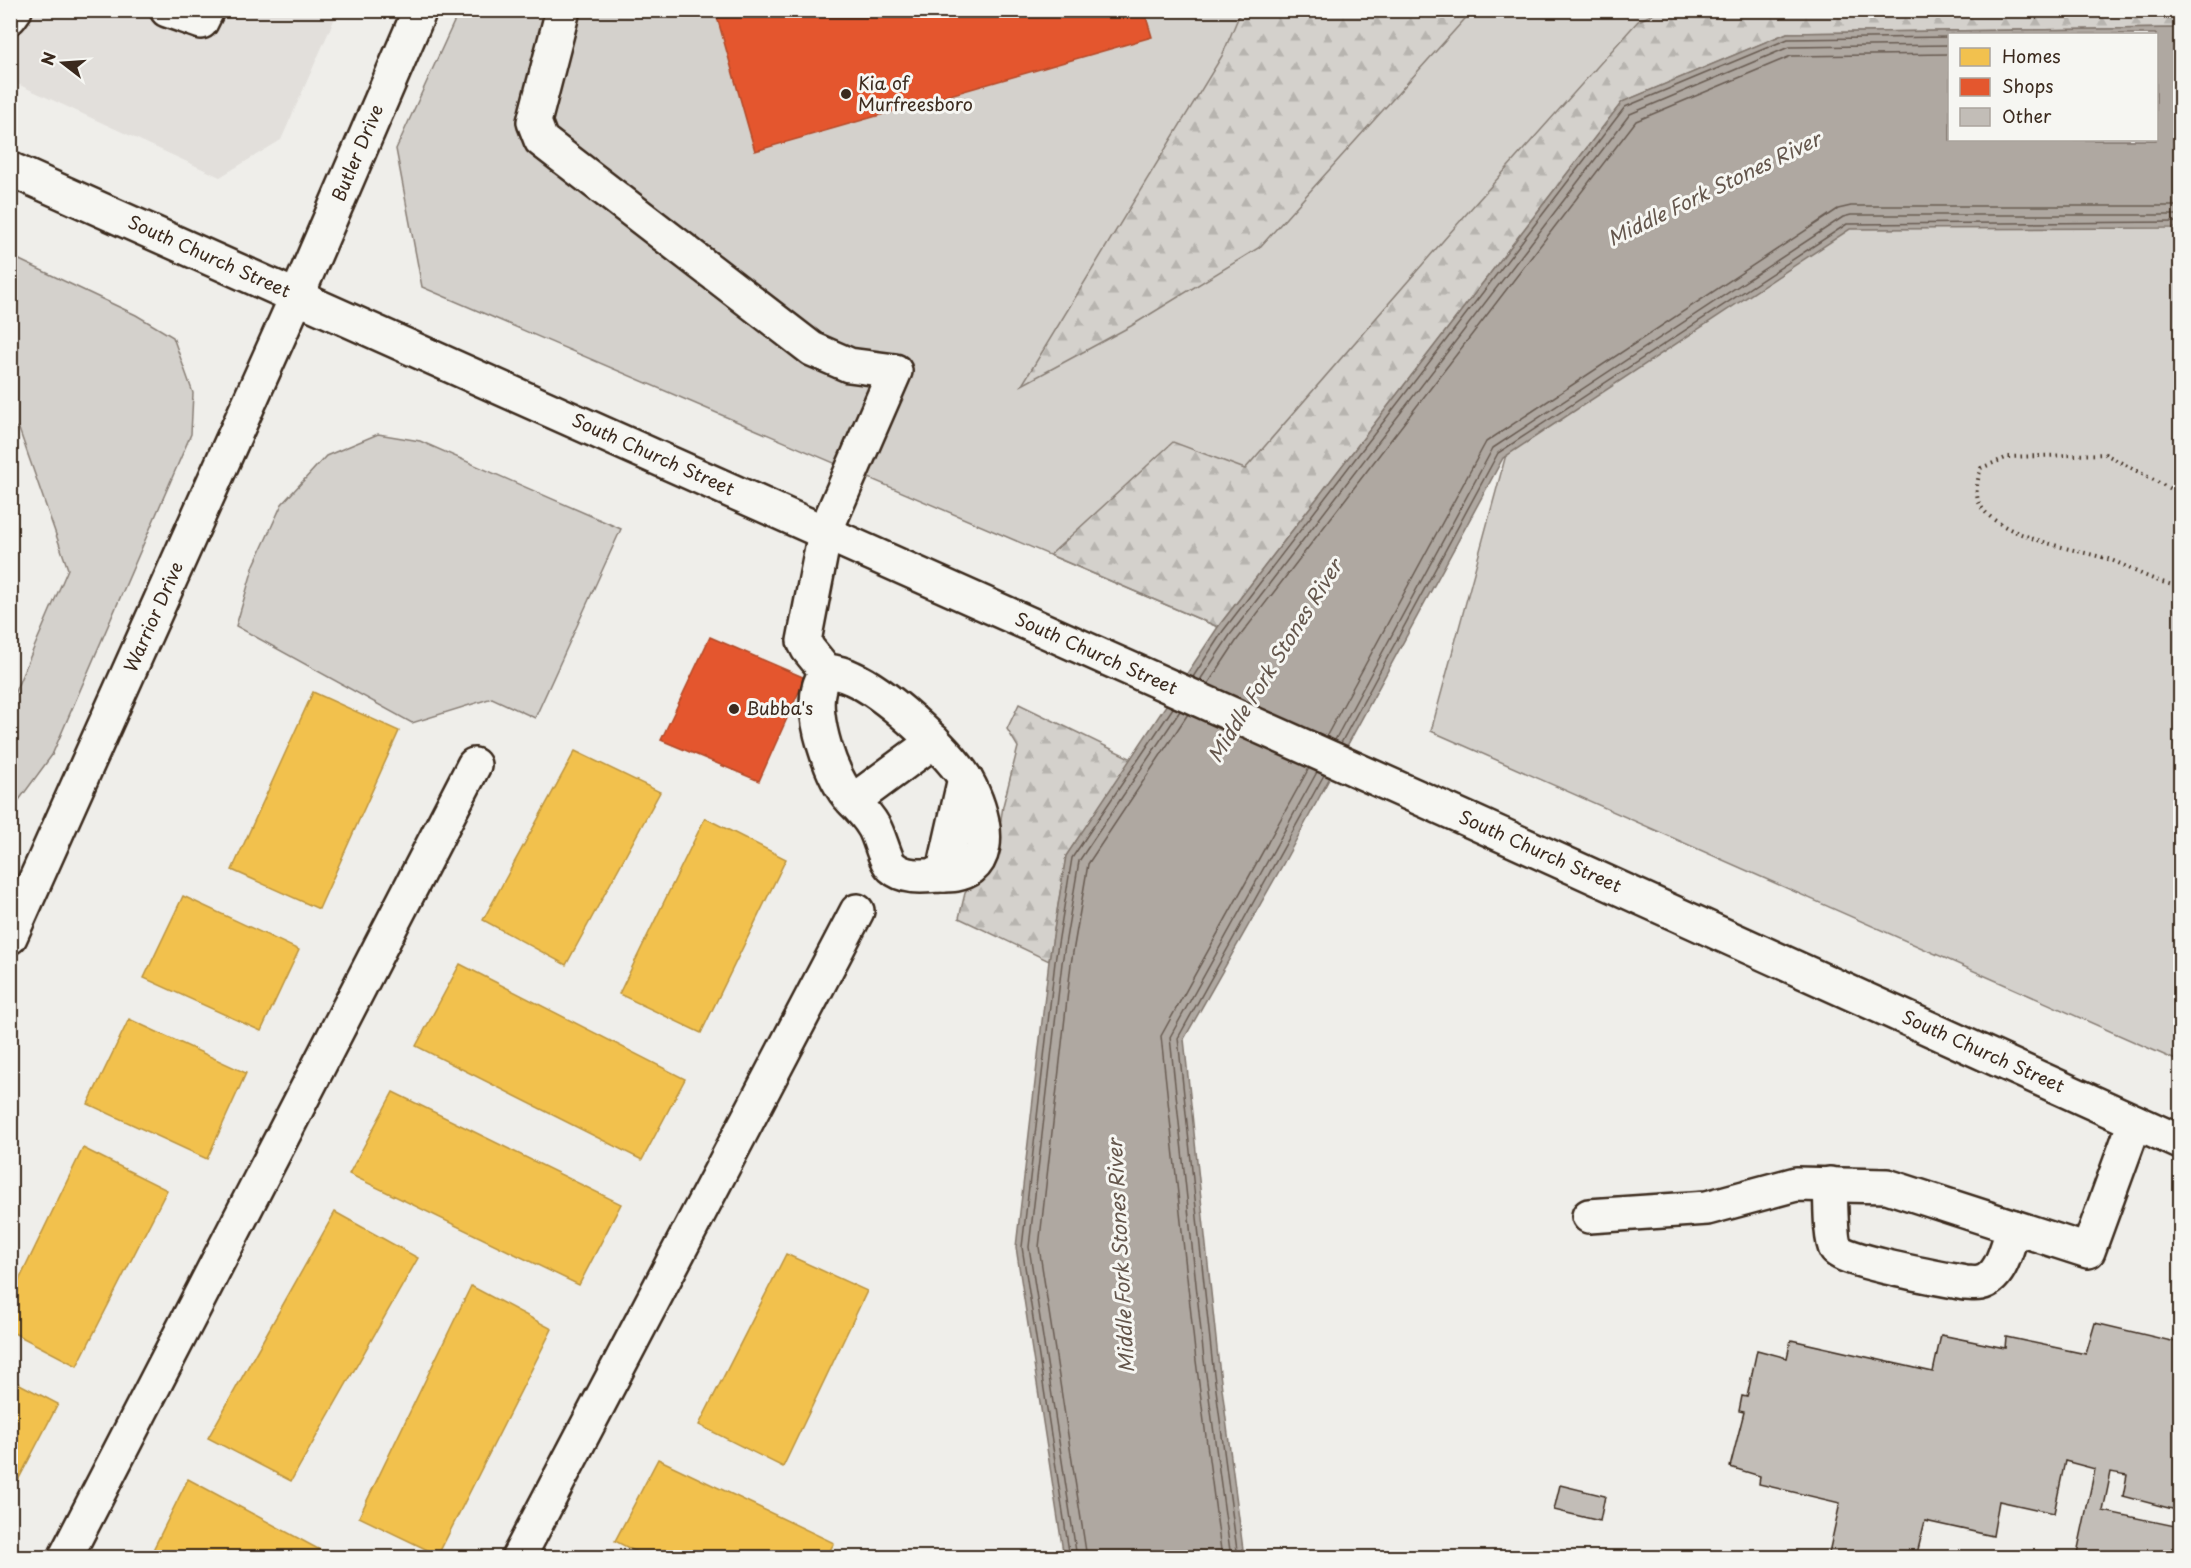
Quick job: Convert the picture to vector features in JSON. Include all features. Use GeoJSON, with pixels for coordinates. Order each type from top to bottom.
{"type":"FeatureCollection","features":[{"type":"Feature","properties":{"kind":"main road"},"geometry":{"type":"LineString","coordinates":[[10,17],[15,10]]}},
{"type":"Feature","properties":{"kind":"main road"},"geometry":{"type":"LineString","coordinates":[[167,10],[201,22],[207,10]]}},
{"type":"Feature","properties":{"kind":"main road","name":"Butler Drive"},"geometry":{"type":"LineString","coordinates":[[297,296],[420,10]]}},
{"type":"Feature","properties":{"kind":"main road"},"geometry":{"type":"LineString","coordinates":[[563,10],[534,122],[541,140],[812,349],[849,365],[895,371],[825,532],[804,641],[826,671],[854,678],[878,693],[934,741],[965,778],[977,801],[984,837],[980,856],[971,868],[959,874],[915,876],[898,872],[890,866],[873,825],[844,792],[835,774],[820,723],[819,689],[826,671]]}},
{"type":"Feature","properties":{"kind":"main road","name":"South Church Street"},"geometry":{"type":"LineString","coordinates":[[10,169],[1469,820],[2181,1142]]}},
{"type":"Feature","properties":{"kind":"main road","name":"Warrior Drive"},"geometry":{"type":"LineString","coordinates":[[10,937],[297,296]]}},
{"type":"Feature","properties":{"kind":"main road"},"geometry":{"type":"LineString","coordinates":[[853,801],[934,741]]}},
{"type":"Feature","properties":{"kind":"main road"},"geometry":{"type":"LineString","coordinates":[[66,1557],[474,765]]}},
{"type":"Feature","properties":{"kind":"main road"},"geometry":{"type":"LineString","coordinates":[[518,1557],[857,911]]}},
{"type":"Feature","properties":{"kind":"main road"},"geometry":{"type":"LineString","coordinates":[[1588,1216],[1707,1208],[1796,1184],[1887,1186],[2088,1251],[2135,1122]]}},
{"type":"Feature","properties":{"kind":"main road"},"geometry":{"type":"LineString","coordinates":[[1830,1184],[1833,1238],[1836,1249],[1844,1256],[1863,1261],[1965,1283],[1980,1283],[1991,1277],[2000,1267],[2014,1227]]}},
{"type":"Feature","properties":{"kind":"path"},"geometry":{"type":"LineString","coordinates":[[2181,494],[2105,454],[2008,457],[1981,468],[1977,498],[1984,511],[2027,537],[2109,560],[2146,576],[2181,587]]}},
{"type":"Feature","properties":{"kind":"shaded area"},"geometry":{"type":"Polygon","coordinates":[[[11,11],[338,11],[281,140],[220,177],[11,81],[11,11]]]}},
{"type":"Feature","properties":{"kind":"green space"},"geometry":{"type":"Polygon","coordinates":[[[1662,10],[2180,11],[2180,28],[1787,33],[1622,102],[1218,627],[1050,555],[1173,442],[1245,469],[1475,204],[1638,21],[1662,10]]]}},
{"type":"Feature","properties":{"kind":"green space"},"geometry":{"type":"Polygon","coordinates":[[[459,11],[2180,11],[2180,1062],[1431,731],[1590,145],[1218,627],[422,287],[396,149],[459,11]]]}},
{"type":"Feature","properties":{"kind":"green space"},"geometry":{"type":"Polygon","coordinates":[[[1241,11],[1472,11],[1260,247],[1131,326],[1022,385],[1222,56],[1241,11]]]}},
{"type":"Feature","properties":{"kind":"green space"},"geometry":{"type":"Polygon","coordinates":[[[11,256],[136,315],[173,337],[193,393],[191,434],[52,755],[11,811],[11,701],[68,569],[19,429],[11,425],[11,256]]]}},
{"type":"Feature","properties":{"kind":"green space"},"geometry":{"type":"Polygon","coordinates":[[[378,434],[420,441],[621,529],[535,718],[492,698],[412,723],[236,626],[254,565],[282,504],[326,456],[378,434]]]}},
{"type":"Feature","properties":{"kind":"green space"},"geometry":{"type":"Polygon","coordinates":[[[1019,704],[1132,759],[1066,856],[1049,961],[959,918],[965,893],[995,858],[1003,806],[1018,747],[1007,729],[1019,704]]]}},
{"type":"Feature","properties":{"kind":"water","name":"Middle Fork Stones River"},"geometry":{"type":"Polygon","coordinates":[[[2180,28],[2180,228],[1850,229],[1503,458],[1282,866],[1184,1039],[1218,1358],[1244,1557],[1064,1558],[1016,1247],[1049,961],[1066,856],[1218,627],[1622,102],[1787,33],[2180,28]]]}},
{"type":"Feature","properties":{"kind":"building: Homes"},"geometry":{"type":"Polygon","coordinates":[[[313,692],[399,731],[319,909],[232,870],[313,692]]]}},
{"type":"Feature","properties":{"kind":"building: Homes"},"geometry":{"type":"Polygon","coordinates":[[[575,751],[660,792],[566,965],[483,920],[575,751]]]}},
{"type":"Feature","properties":{"kind":"building: Homes"},"geometry":{"type":"Polygon","coordinates":[[[705,818],[786,859],[701,1033],[619,994],[705,818]]]}},
{"type":"Feature","properties":{"kind":"building: Homes"},"geometry":{"type":"Polygon","coordinates":[[[183,896],[299,950],[261,1031],[144,978],[183,896]]]}},
{"type":"Feature","properties":{"kind":"building: Homes"},"geometry":{"type":"Polygon","coordinates":[[[460,964],[685,1079],[642,1160],[416,1046],[460,964]]]}},
{"type":"Feature","properties":{"kind":"building: Homes"},"geometry":{"type":"Polygon","coordinates":[[[129,1019],[246,1073],[207,1159],[88,1104],[129,1019]]]}},
{"type":"Feature","properties":{"kind":"building: Homes"},"geometry":{"type":"Polygon","coordinates":[[[393,1092],[621,1204],[579,1285],[349,1174],[393,1092]]]}},
{"type":"Feature","properties":{"kind":"building: Homes"},"geometry":{"type":"Polygon","coordinates":[[[83,1148],[167,1190],[77,1366],[10,1331],[10,1299],[83,1148]]]}},
{"type":"Feature","properties":{"kind":"building: Homes"},"geometry":{"type":"Polygon","coordinates":[[[335,1212],[418,1258],[291,1481],[208,1438],[335,1212]]]}},
{"type":"Feature","properties":{"kind":"building: Homes"},"geometry":{"type":"Polygon","coordinates":[[[786,1254],[867,1291],[783,1467],[699,1425],[786,1254]]]}},
{"type":"Feature","properties":{"kind":"building: Homes"},"geometry":{"type":"Polygon","coordinates":[[[471,1286],[552,1329],[438,1555],[359,1517],[471,1286]]]}},
{"type":"Feature","properties":{"kind":"building: Homes"},"geometry":{"type":"Polygon","coordinates":[[[10,1379],[58,1404],[15,1486],[10,1484],[10,1379]]]}},
{"type":"Feature","properties":{"kind":"building: Homes"},"geometry":{"type":"Polygon","coordinates":[[[658,1459],[834,1543],[826,1558],[648,1558],[615,1541],[658,1459]]]}},
{"type":"Feature","properties":{"kind":"building: Homes"},"geometry":{"type":"Polygon","coordinates":[[[188,1479],[335,1558],[149,1558],[188,1479]]]}},
{"type":"Feature","properties":{"kind":"building: Shops","name":"Kia of Murfreesboro"},"geometry":{"type":"Polygon","coordinates":[[[715,10],[1144,10],[1152,37],[755,151],[715,10]]]}},
{"type":"Feature","properties":{"kind":"building: Shops","name":"Bubba's"},"geometry":{"type":"Polygon","coordinates":[[[710,637],[805,678],[759,781],[661,740],[710,637]]]}},
{"type":"Feature","properties":{"kind":"building: Other"},"geometry":{"type":"Polygon","coordinates":[[[2095,1323],[2180,1343],[2180,1511],[2123,1496],[2127,1475],[2111,1472],[2103,1511],[2180,1527],[2180,1558],[2076,1558],[2095,1469],[2065,1461],[2054,1513],[1999,1501],[1993,1536],[1925,1521],[1916,1558],[1848,1558],[1829,1553],[1840,1503],[1759,1484],[1760,1476],[1730,1467],[1744,1412],[1739,1411],[1742,1396],[1747,1397],[1757,1350],[1787,1358],[1791,1340],[1933,1372],[1941,1335],[2005,1348],[2006,1337],[2086,1354],[2095,1323]]]}},
{"type":"Feature","properties":{"kind":"building: Other"},"geometry":{"type":"Polygon","coordinates":[[[1560,1485],[1605,1496],[1600,1521],[1554,1510],[1560,1485]]]}},
{"type":"Feature","properties":{"kind":"place","name":"Kia of Murfreesboro"},"geometry":{"type":"Point","coordinates":[846,94]}},
{"type":"Feature","properties":{"kind":"place","name":"Bubba's"},"geometry":{"type":"Point","coordinates":[734,709]}}]}
